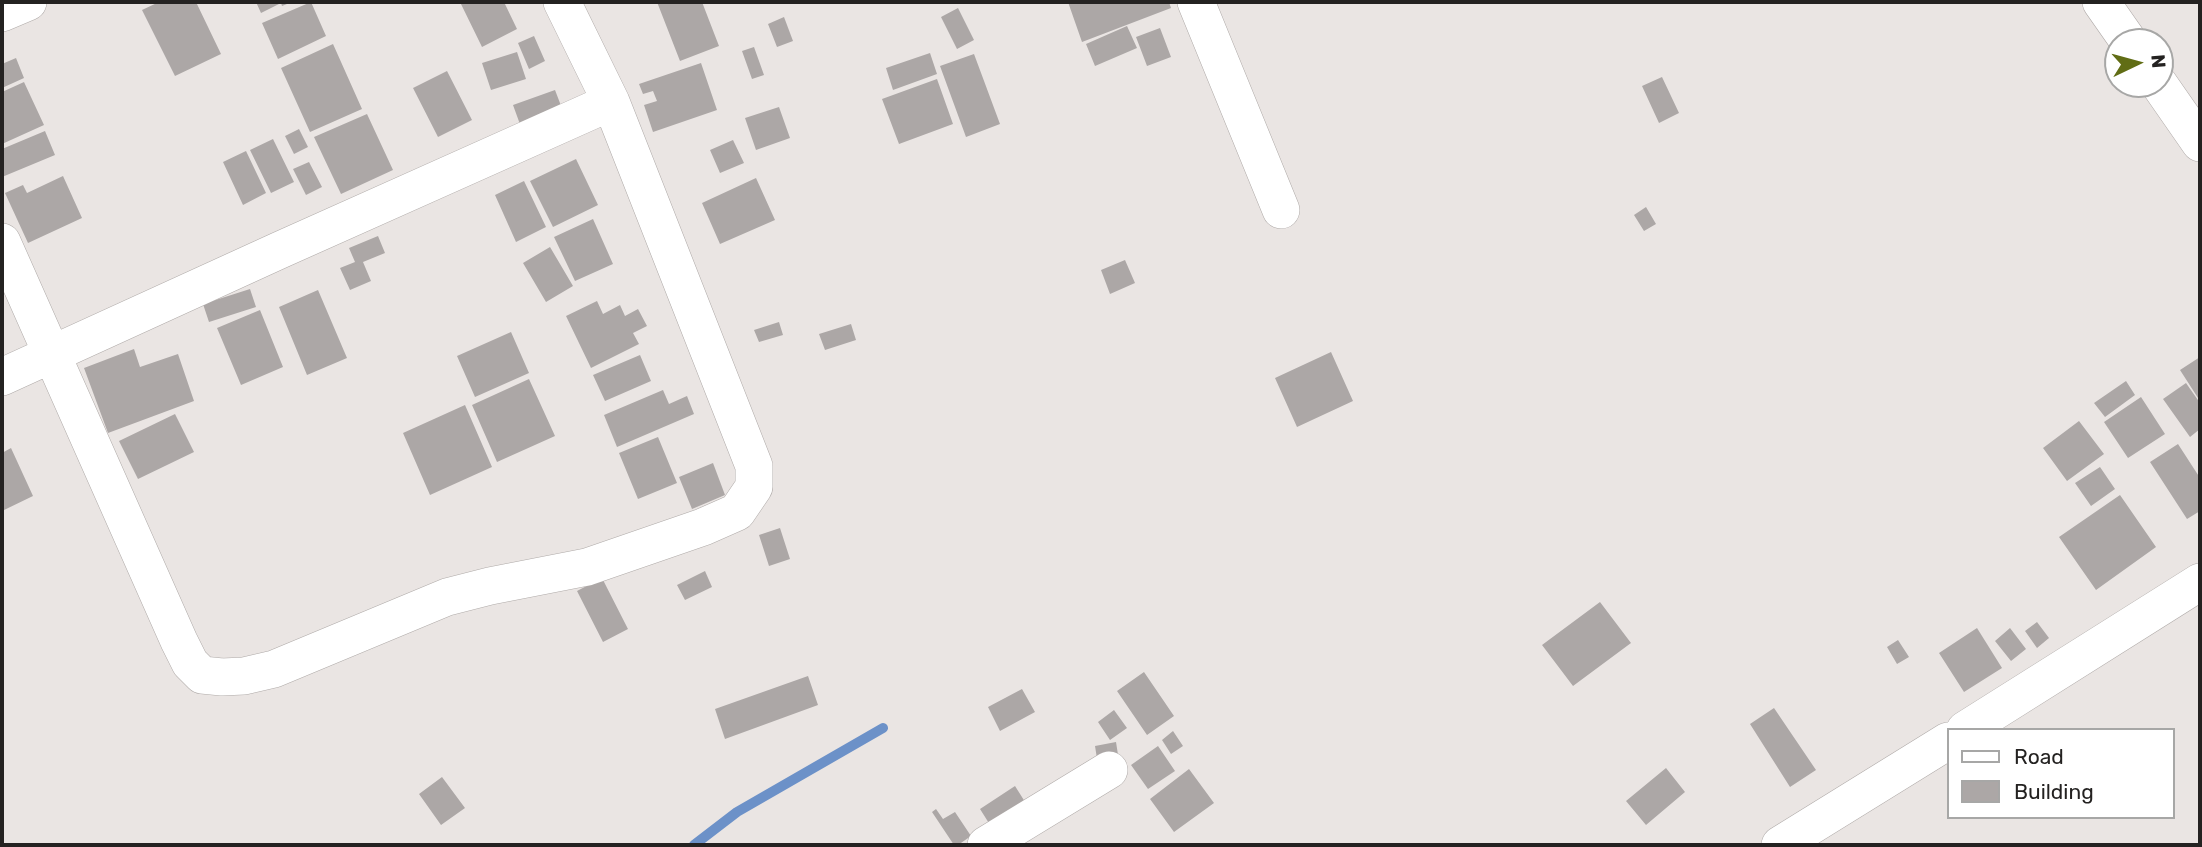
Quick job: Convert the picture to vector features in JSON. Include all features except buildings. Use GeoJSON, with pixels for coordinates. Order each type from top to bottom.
{"type":"FeatureCollection","features":[{"type":"Feature","properties":{"kind":"street"},"geometry":{"type":"LineString","coordinates":[[2,13],[29,2]]}},
{"type":"Feature","properties":{"kind":"street"},"geometry":{"type":"LineString","coordinates":[[2,242],[179,640],[190,663],[202,675],[244,676],[274,669],[447,597],[587,566],[703,527],[737,512],[754,487],[754,466],[611,102],[562,2]]}},
{"type":"Feature","properties":{"kind":"street"},"geometry":{"type":"LineString","coordinates":[[1196,2],[1281,210]]}},
{"type":"Feature","properties":{"kind":"street"},"geometry":{"type":"LineString","coordinates":[[2101,2],[2119,28]]}},
{"type":"Feature","properties":{"kind":"street"},"geometry":{"type":"LineString","coordinates":[[2168,98],[2200,143]]}},
{"type":"Feature","properties":{"kind":"street"},"geometry":{"type":"LineString","coordinates":[[2,377],[611,102]]}},
{"type":"Feature","properties":{"kind":"street"},"geometry":{"type":"LineString","coordinates":[[1968,728],[2200,582]]}},
{"type":"Feature","properties":{"kind":"street"},"geometry":{"type":"LineString","coordinates":[[1780,845],[1946,742]]}},
{"type":"Feature","properties":{"kind":"street"},"geometry":{"type":"LineString","coordinates":[[986,845],[1109,770]]}},
{"type":"Feature","properties":{"kind":"waterway"},"geometry":{"type":"LineString","coordinates":[[694,845],[737,812],[883,728]]}}]}
